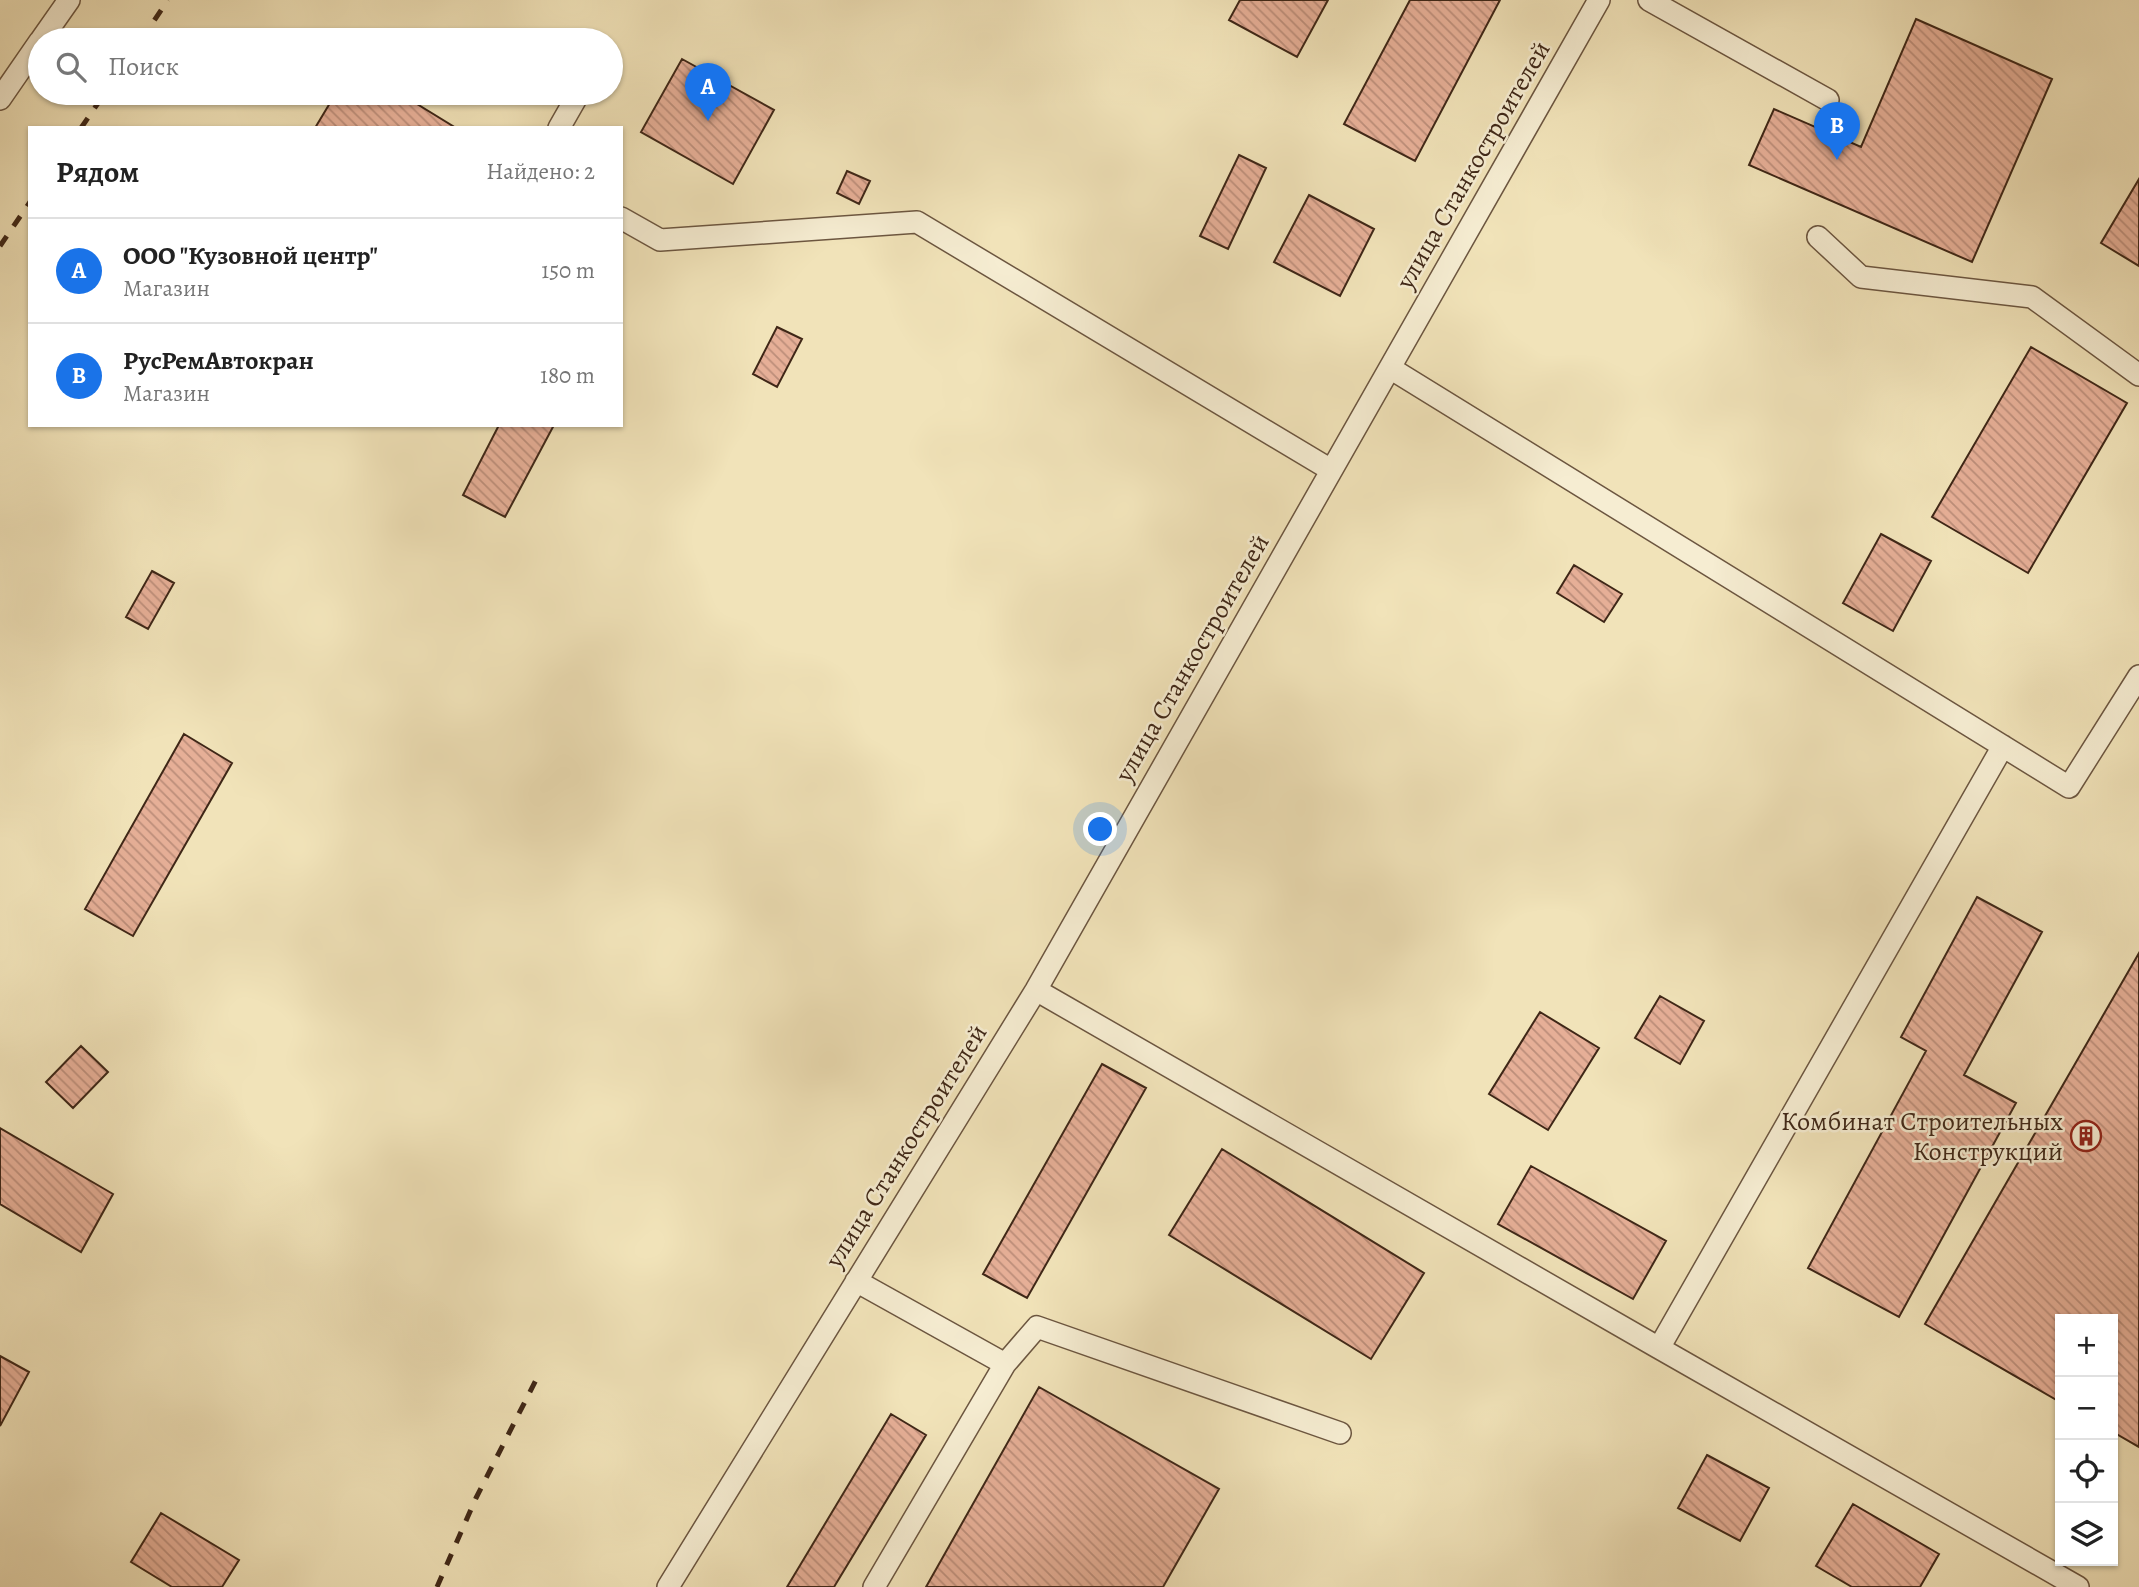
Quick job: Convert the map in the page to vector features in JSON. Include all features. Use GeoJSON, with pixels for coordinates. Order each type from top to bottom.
{"type":"FeatureCollection","features":[{"type":"Feature","properties":{"kind":"lane"},"geometry":{"type":"LineString","coordinates":[[50,28],[69,0]]}},
{"type":"Feature","properties":{"kind":"lane","name":"улица Станкостроителей"},"geometry":{"type":"LineString","coordinates":[[668,1587],[1035,989],[1599,0]]}},
{"type":"Feature","properties":{"kind":"lane"},"geometry":{"type":"LineString","coordinates":[[1649,0],[1828,100]]}},
{"type":"Feature","properties":{"kind":"lane"},"geometry":{"type":"LineString","coordinates":[[0,99],[28,59]]}},
{"type":"Feature","properties":{"kind":"lane"},"geometry":{"type":"LineString","coordinates":[[560,126],[572,105]]}},
{"type":"Feature","properties":{"kind":"lane"},"geometry":{"type":"LineString","coordinates":[[623,219],[660,240],[917,222],[1331,470]]}},
{"type":"Feature","properties":{"kind":"lane"},"geometry":{"type":"LineString","coordinates":[[1818,237],[1861,278],[2032,297],[2139,374]]}},
{"type":"Feature","properties":{"kind":"lane"},"geometry":{"type":"LineString","coordinates":[[1390,368],[2068,787],[2139,676]]}},
{"type":"Feature","properties":{"kind":"lane"},"geometry":{"type":"LineString","coordinates":[[1659,1348],[2003,746]]}},
{"type":"Feature","properties":{"kind":"lane"},"geometry":{"type":"LineString","coordinates":[[1035,989],[2078,1587]]}},
{"type":"Feature","properties":{"kind":"lane"},"geometry":{"type":"LineString","coordinates":[[856,1282],[1006,1364]]}},
{"type":"Feature","properties":{"kind":"lane"},"geometry":{"type":"LineString","coordinates":[[874,1587],[1006,1364],[1037,1327],[1340,1433]]}},
{"type":"Feature","properties":{"kind":"building"},"geometry":{"type":"Polygon","coordinates":[[[1240,0],[1328,0],[1297,57],[1229,20],[1240,0]]]}},
{"type":"Feature","properties":{"kind":"building"},"geometry":{"type":"Polygon","coordinates":[[[1410,0],[1500,0],[1415,161],[1344,124],[1410,0]]]}},
{"type":"Feature","properties":{"kind":"building"},"geometry":{"type":"Polygon","coordinates":[[[1916,19],[2052,79],[1972,262],[1749,165],[1774,109],[1861,147],[1916,19]]]}},
{"type":"Feature","properties":{"kind":"building"},"geometry":{"type":"Polygon","coordinates":[[[682,59],[774,110],[733,184],[641,132],[682,59]]]}},
{"type":"Feature","properties":{"kind":"building"},"geometry":{"type":"Polygon","coordinates":[[[329,105],[419,105],[453,126],[316,126],[329,105]]]}},
{"type":"Feature","properties":{"kind":"building"},"geometry":{"type":"Polygon","coordinates":[[[1239,155],[1266,168],[1228,249],[1200,236],[1239,155]]]}},
{"type":"Feature","properties":{"kind":"building"},"geometry":{"type":"Polygon","coordinates":[[[847,171],[870,181],[859,204],[837,193],[847,171]]]}},
{"type":"Feature","properties":{"kind":"building"},"geometry":{"type":"Polygon","coordinates":[[[2139,179],[2139,266],[2101,243],[2139,179]]]}},
{"type":"Feature","properties":{"kind":"building"},"geometry":{"type":"Polygon","coordinates":[[[1309,195],[1374,229],[1340,296],[1274,262],[1309,195]]]}},
{"type":"Feature","properties":{"kind":"building"},"geometry":{"type":"Polygon","coordinates":[[[777,327],[802,339],[777,387],[753,374],[777,327]]]}},
{"type":"Feature","properties":{"kind":"building"},"geometry":{"type":"Polygon","coordinates":[[[2031,347],[2127,403],[2028,573],[1932,517],[2031,347]]]}},
{"type":"Feature","properties":{"kind":"building"},"geometry":{"type":"Polygon","coordinates":[[[498,427],[553,427],[505,517],[463,495],[498,427]]]}},
{"type":"Feature","properties":{"kind":"building"},"geometry":{"type":"Polygon","coordinates":[[[1881,534],[1931,561],[1893,631],[1843,603],[1881,534]]]}},
{"type":"Feature","properties":{"kind":"building"},"geometry":{"type":"Polygon","coordinates":[[[1574,565],[1622,594],[1604,622],[1557,593],[1574,565]]]}},
{"type":"Feature","properties":{"kind":"building"},"geometry":{"type":"Polygon","coordinates":[[[152,571],[174,583],[148,629],[126,617],[152,571]]]}},
{"type":"Feature","properties":{"kind":"building"},"geometry":{"type":"Polygon","coordinates":[[[184,734],[232,763],[133,936],[85,909],[184,734]]]}},
{"type":"Feature","properties":{"kind":"building"},"geometry":{"type":"Polygon","coordinates":[[[1977,897],[2042,932],[1964,1075],[2016,1103],[1899,1317],[1808,1268],[1926,1051],[1901,1037],[1977,897]]]}},
{"type":"Feature","properties":{"kind":"building","name":"Комбинат Строительных Конструкций"},"geometry":{"type":"Polygon","coordinates":[[[2139,953],[2139,1447],[2118,1435],[2118,1314],[2055,1314],[2055,1399],[1925,1324],[2139,953]]]}},
{"type":"Feature","properties":{"kind":"building"},"geometry":{"type":"Polygon","coordinates":[[[1660,996],[1704,1021],[1680,1064],[1635,1038],[1660,996]]]}},
{"type":"Feature","properties":{"kind":"building"},"geometry":{"type":"Polygon","coordinates":[[[1540,1012],[1599,1048],[1548,1130],[1489,1094],[1540,1012]]]}},
{"type":"Feature","properties":{"kind":"building"},"geometry":{"type":"Polygon","coordinates":[[[81,1046],[108,1072],[73,1108],[46,1082],[81,1046]]]}},
{"type":"Feature","properties":{"kind":"building"},"geometry":{"type":"Polygon","coordinates":[[[1102,1064],[1146,1088],[1027,1298],[983,1274],[1102,1064]]]}},
{"type":"Feature","properties":{"kind":"building"},"geometry":{"type":"Polygon","coordinates":[[[0,1128],[113,1194],[81,1252],[0,1204],[0,1128]]]}},
{"type":"Feature","properties":{"kind":"building"},"geometry":{"type":"Polygon","coordinates":[[[1222,1149],[1424,1273],[1371,1359],[1169,1235],[1222,1149]]]}},
{"type":"Feature","properties":{"kind":"building"},"geometry":{"type":"Polygon","coordinates":[[[1531,1166],[1666,1241],[1633,1299],[1498,1224],[1531,1166]]]}},
{"type":"Feature","properties":{"kind":"building"},"geometry":{"type":"Polygon","coordinates":[[[0,1356],[29,1372],[0,1426],[0,1356]]]}},
{"type":"Feature","properties":{"kind":"building"},"geometry":{"type":"Polygon","coordinates":[[[1039,1387],[1219,1489],[1163,1587],[926,1587],[1039,1387]]]}},
{"type":"Feature","properties":{"kind":"building"},"geometry":{"type":"Polygon","coordinates":[[[891,1414],[926,1435],[834,1587],[787,1587],[891,1414]]]}},
{"type":"Feature","properties":{"kind":"building"},"geometry":{"type":"Polygon","coordinates":[[[1707,1455],[1769,1488],[1740,1541],[1678,1508],[1707,1455]]]}},
{"type":"Feature","properties":{"kind":"building"},"geometry":{"type":"Polygon","coordinates":[[[1853,1504],[1939,1554],[1920,1587],[1852,1587],[1816,1566],[1853,1504]]]}},
{"type":"Feature","properties":{"kind":"building"},"geometry":{"type":"Polygon","coordinates":[[[161,1513],[239,1560],[222,1587],[172,1587],[131,1562],[161,1513]]]}},
{"type":"Feature","properties":{"kind":"railway"},"geometry":{"type":"LineString","coordinates":[[149,28],[168,0]]}},
{"type":"Feature","properties":{"kind":"railway"},"geometry":{"type":"LineString","coordinates":[[82,126],[97,105]]}},
{"type":"Feature","properties":{"kind":"railway"},"geometry":{"type":"LineString","coordinates":[[0,246],[28,205]]}},
{"type":"Feature","properties":{"kind":"railway"},"geometry":{"type":"LineString","coordinates":[[437,1587],[476,1498],[539,1374]]}},
{"type":"Feature","properties":{"kind":"place","name":"ООО \"Кузовной центр\""},"geometry":{"type":"Point","coordinates":[708,121]}},
{"type":"Feature","properties":{"kind":"place","name":"РусРемАвтокран"},"geometry":{"type":"Point","coordinates":[1837,160]}},
{"type":"Feature","properties":{"kind":"place","name":"Комбинат Строительных Конструкций"},"geometry":{"type":"Point","coordinates":[2086,1136]}}]}
